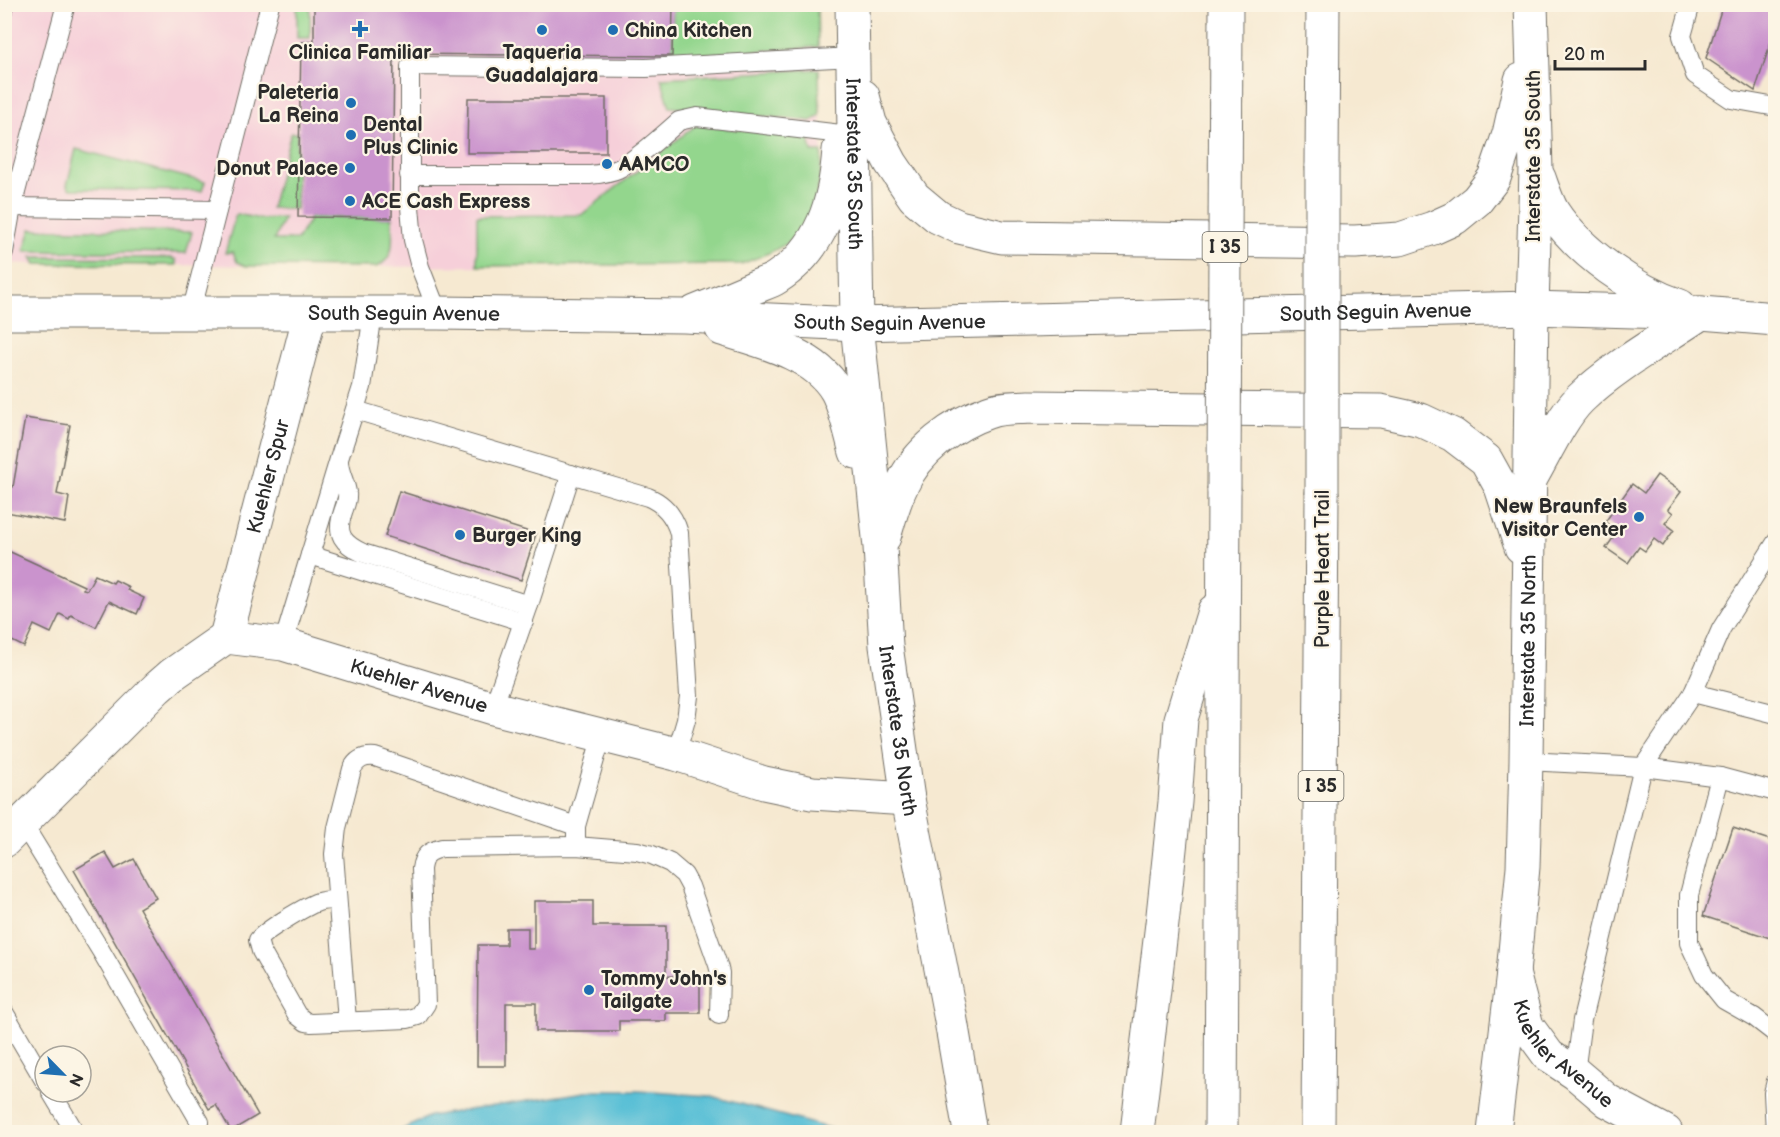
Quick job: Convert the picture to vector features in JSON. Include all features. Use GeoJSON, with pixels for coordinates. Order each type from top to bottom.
{"type":"FeatureCollection","features":[{"type":"Feature","properties":{"kind":"main road","name":"Interstate 35 South"},"geometry":{"type":"LineString","coordinates":[[852,4],[857,324]]}},
{"type":"Feature","properties":{"kind":"main road","name":"I 35"},"geometry":{"type":"LineString","coordinates":[[1221,1132],[1226,4]]}},
{"type":"Feature","properties":{"kind":"main road","name":"Purple Heart Trail"},"geometry":{"type":"LineString","coordinates":[[1318,1132],[1323,4]]}},
{"type":"Feature","properties":{"kind":"main road","name":"Interstate 35 South"},"geometry":{"type":"LineString","coordinates":[[1531,18],[1536,170],[1532,309]]}},
{"type":"Feature","properties":{"kind":"main road"},"geometry":{"type":"LineString","coordinates":[[853,57],[870,123],[891,163],[914,197],[938,217],[959,227],[1002,237],[1355,242],[1400,239],[1433,228],[1455,218],[1477,200],[1494,178],[1509,134],[1531,18]]}},
{"type":"Feature","properties":{"kind":"main road"},"geometry":{"type":"LineString","coordinates":[[684,316],[776,278],[800,258],[814,241],[832,200],[853,57]]}},
{"type":"Feature","properties":{"kind":"main road"},"geometry":{"type":"LineString","coordinates":[[1536,170],[1552,211],[1569,233],[1590,252],[1636,288],[1701,313]]}},
{"type":"Feature","properties":{"kind":"main road","name":"South Seguin Avenue"},"geometry":{"type":"LineString","coordinates":[[4,313],[438,313],[684,316],[857,324],[1532,309],[1701,313],[1776,319]]}},
{"type":"Feature","properties":{"kind":"main road","name":"Interstate 35 North"},"geometry":{"type":"LineString","coordinates":[[1494,1132],[1523,867],[1530,578],[1532,309]]}},
{"type":"Feature","properties":{"kind":"main road"},"geometry":{"type":"LineString","coordinates":[[1530,480],[1563,422],[1580,399],[1620,367],[1701,313]]}},
{"type":"Feature","properties":{"kind":"main road","name":"Kuehler Spur"},"geometry":{"type":"LineString","coordinates":[[226,637],[310,314]]}},
{"type":"Feature","properties":{"kind":"main road"},"geometry":{"type":"LineString","coordinates":[[684,316],[779,348],[805,360],[825,376],[836,390],[850,430],[880,547]]}},
{"type":"Feature","properties":{"kind":"main road","name":"Interstate 35 North"},"geometry":{"type":"LineString","coordinates":[[857,324],[880,547],[886,646],[908,799],[970,1132]]}},
{"type":"Feature","properties":{"kind":"main road"},"geometry":{"type":"LineString","coordinates":[[880,547],[902,484],[917,460],[941,438],[965,422],[990,411],[1029,407],[1381,411],[1421,420],[1453,435],[1486,460],[1501,487],[1530,578]]}},
{"type":"Feature","properties":{"kind":"main road"},"geometry":{"type":"LineString","coordinates":[[1137,1132],[1175,802],[1181,719],[1224,577]]}},
{"type":"Feature","properties":{"kind":"main road"},"geometry":{"type":"LineString","coordinates":[[14,833],[156,688],[226,637]]}},
{"type":"Feature","properties":{"kind":"main road","name":"Kuehler Avenue"},"geometry":{"type":"LineString","coordinates":[[226,637],[283,644],[493,708],[676,754],[764,783],[812,793],[908,799]]}},
{"type":"Feature","properties":{"kind":"main road","name":"Kuehler Avenue"},"geometry":{"type":"LineString","coordinates":[[1513,973],[1527,1026],[1549,1056],[1575,1073],[1608,1101],[1666,1132]]}},
{"type":"Feature","properties":{"kind":"lane"},"geometry":{"type":"LineString","coordinates":[[4,252],[7,226],[66,4]]}},
{"type":"Feature","properties":{"kind":"lane"},"geometry":{"type":"LineString","coordinates":[[191,313],[270,4]]}},
{"type":"Feature","properties":{"kind":"lane"},"geometry":{"type":"LineString","coordinates":[[1691,4],[1682,36],[1695,75],[1731,99],[1776,106]]}},
{"type":"Feature","properties":{"kind":"lane"},"geometry":{"type":"LineString","coordinates":[[438,313],[420,267],[413,240],[410,207],[410,66],[663,67],[853,57]]}},
{"type":"Feature","properties":{"kind":"lane"},"geometry":{"type":"LineString","coordinates":[[410,175],[590,175],[604,173],[628,163],[679,121],[697,117],[841,134]]}},
{"type":"Feature","properties":{"kind":"lane"},"geometry":{"type":"LineString","coordinates":[[12,207],[217,210]]}},
{"type":"Feature","properties":{"kind":"lane"},"geometry":{"type":"LineString","coordinates":[[283,644],[365,375],[373,314]]}},
{"type":"Feature","properties":{"kind":"lane"},"geometry":{"type":"LineString","coordinates":[[355,410],[656,500],[668,511],[679,533],[688,696],[686,720],[676,754]]}},
{"type":"Feature","properties":{"kind":"lane"},"geometry":{"type":"LineString","coordinates":[[339,459],[340,474],[347,493],[340,532],[348,545],[363,553],[526,614]]}},
{"type":"Feature","properties":{"kind":"lane"},"geometry":{"type":"LineString","coordinates":[[493,708],[571,474]]}},
{"type":"Feature","properties":{"kind":"lane"},"geometry":{"type":"LineString","coordinates":[[1575,1073],[1582,1020],[1642,767],[1693,693],[1720,629],[1776,542]]}},
{"type":"Feature","properties":{"kind":"lane"},"geometry":{"type":"LineString","coordinates":[[310,555],[526,614]]}},
{"type":"Feature","properties":{"kind":"lane"},"geometry":{"type":"LineString","coordinates":[[1693,693],[1776,714]]}},
{"type":"Feature","properties":{"kind":"lane"},"geometry":{"type":"LineString","coordinates":[[576,846],[576,826],[602,735]]}},
{"type":"Feature","properties":{"kind":"lane"},"geometry":{"type":"LineString","coordinates":[[347,1022],[334,854],[336,828],[352,769],[358,761],[366,757],[375,757],[576,826]]}},
{"type":"Feature","properties":{"kind":"lane"},"geometry":{"type":"LineString","coordinates":[[1526,761],[1642,767],[1720,777],[1776,792]]}},
{"type":"Feature","properties":{"kind":"lane"},"geometry":{"type":"LineString","coordinates":[[1720,777],[1689,895],[1689,943],[1704,975],[1724,999],[1754,1017],[1776,1034]]}},
{"type":"Feature","properties":{"kind":"lane"},"geometry":{"type":"LineString","coordinates":[[14,833],[101,951],[200,1122]]}},
{"type":"Feature","properties":{"kind":"lane"},"geometry":{"type":"LineString","coordinates":[[337,900],[314,904],[265,932],[258,940],[261,951],[297,1016],[312,1023],[413,1018],[425,1008],[427,999],[421,869],[429,851],[442,848],[576,846],[637,851],[670,863],[684,875],[690,886],[720,973],[718,1015]]}},
{"type":"Feature","properties":{"kind":"lane"},"geometry":{"type":"LineString","coordinates":[[4,1012],[33,1062]]}},
{"type":"Feature","properties":{"kind":"lane"},"geometry":{"type":"LineString","coordinates":[[1775,1132],[1773,1093],[1776,1081]]}},
{"type":"Feature","properties":{"kind":"lane"},"geometry":{"type":"LineString","coordinates":[[58,1104],[75,1132]]}},
{"type":"Feature","properties":{"kind":"shaded area"},"geometry":{"type":"Polygon","coordinates":[[[4,5],[817,5],[821,177],[793,239],[775,250],[741,264],[376,267],[5,263],[4,5]]]}},
{"type":"Feature","properties":{"kind":"green space"},"geometry":{"type":"Polygon","coordinates":[[[297,5],[310,5],[310,38],[297,38],[297,5]]]}},
{"type":"Feature","properties":{"kind":"green space"},"geometry":{"type":"Polygon","coordinates":[[[673,5],[817,5],[818,47],[672,56],[673,5]]]}},
{"type":"Feature","properties":{"kind":"green space"},"geometry":{"type":"Polygon","coordinates":[[[819,69],[820,116],[811,121],[670,107],[661,78],[819,69]]]}},
{"type":"Feature","properties":{"kind":"green space"},"geometry":{"type":"Polygon","coordinates":[[[696,125],[809,138],[812,152],[822,152],[816,197],[806,226],[797,236],[766,254],[741,264],[477,266],[477,216],[581,215],[696,125]]]}},
{"type":"Feature","properties":{"kind":"green space"},"geometry":{"type":"Polygon","coordinates":[[[291,133],[297,133],[296,209],[271,208],[291,133]]]}},
{"type":"Feature","properties":{"kind":"green space"},"geometry":{"type":"Polygon","coordinates":[[[76,149],[205,182],[202,191],[70,189],[67,185],[76,149]]]}},
{"type":"Feature","properties":{"kind":"green space"},"geometry":{"type":"Polygon","coordinates":[[[237,214],[260,219],[284,218],[274,240],[297,240],[311,217],[392,218],[392,246],[387,258],[376,267],[246,266],[237,262],[233,252],[225,253],[237,214]]]}},
{"type":"Feature","properties":{"kind":"green space"},"geometry":{"type":"Polygon","coordinates":[[[31,229],[192,232],[186,253],[24,251],[31,229]]]}},
{"type":"Feature","properties":{"kind":"green space"},"geometry":{"type":"Polygon","coordinates":[[[32,257],[172,258],[176,260],[176,265],[36,264],[32,257]]]}},
{"type":"Feature","properties":{"kind":"water"},"geometry":{"type":"Polygon","coordinates":[[[592,1091],[638,1091],[711,1096],[843,1132],[398,1132],[430,1116],[592,1091]]]}},
{"type":"Feature","properties":{"kind":"building"},"geometry":{"type":"Polygon","coordinates":[[[4,4],[14,4],[5,38],[4,38],[4,4]]]}},
{"type":"Feature","properties":{"kind":"building"},"geometry":{"type":"Polygon","coordinates":[[[314,4],[673,4],[672,56],[394,54],[392,218],[298,217],[301,42],[314,42],[314,4]]]}},
{"type":"Feature","properties":{"kind":"building"},"geometry":{"type":"Polygon","coordinates":[[[1723,4],[1776,4],[1776,26],[1755,91],[1706,58],[1723,4]]]}},
{"type":"Feature","properties":{"kind":"building"},"geometry":{"type":"Polygon","coordinates":[[[468,98],[606,98],[606,153],[467,153],[468,98]]]}},
{"type":"Feature","properties":{"kind":"building"},"geometry":{"type":"Polygon","coordinates":[[[25,418],[70,425],[57,494],[69,497],[65,523],[6,512],[11,486],[13,487],[25,418]]]}},
{"type":"Feature","properties":{"kind":"building","name":"New Braunfels Visitor Center"},"geometry":{"type":"Polygon","coordinates":[[[1657,475],[1681,492],[1668,509],[1673,513],[1665,523],[1674,530],[1663,546],[1654,539],[1645,551],[1639,547],[1628,563],[1606,548],[1618,531],[1605,522],[1632,484],[1644,493],[1657,475]]]}},
{"type":"Feature","properties":{"kind":"building","name":"Burger King"},"geometry":{"type":"Polygon","coordinates":[[[399,491],[536,534],[521,580],[385,536],[399,491]]]}},
{"type":"Feature","properties":{"kind":"building"},"geometry":{"type":"Polygon","coordinates":[[[4,549],[84,586],[83,589],[87,590],[95,575],[113,583],[115,580],[129,587],[127,590],[144,598],[137,614],[109,601],[96,627],[71,615],[69,619],[60,614],[51,633],[34,625],[24,647],[4,637],[4,549]]]}},
{"type":"Feature","properties":{"kind":"building"},"geometry":{"type":"Polygon","coordinates":[[[1733,828],[1776,842],[1776,940],[1703,916],[1733,828]]]}},
{"type":"Feature","properties":{"kind":"building"},"geometry":{"type":"Polygon","coordinates":[[[105,852],[115,869],[134,859],[156,898],[139,908],[258,1115],[231,1131],[216,1105],[209,1109],[74,870],[105,852]]]}},
{"type":"Feature","properties":{"kind":"building","name":"Tommy John's Tailgate"},"geometry":{"type":"Polygon","coordinates":[[[534,901],[593,901],[593,926],[666,926],[666,976],[700,977],[700,1013],[666,1013],[666,1021],[619,1021],[619,1031],[536,1031],[536,1003],[506,1003],[506,1066],[477,1066],[478,945],[506,945],[506,928],[528,928],[528,949],[534,949],[534,901]]]}},
{"type":"Feature","properties":{"kind":"place","name":"Clinica Familiar"},"geometry":{"type":"Point","coordinates":[360,29]}},
{"type":"Feature","properties":{"kind":"place","name":"Taqueria Guadalajara"},"geometry":{"type":"Point","coordinates":[542,30]}},
{"type":"Feature","properties":{"kind":"place","name":"China Kitchen"},"geometry":{"type":"Point","coordinates":[613,30]}},
{"type":"Feature","properties":{"kind":"place","name":"Paleteria La Reina"},"geometry":{"type":"Point","coordinates":[351,103]}},
{"type":"Feature","properties":{"kind":"place","name":"Dental Plus Clinic"},"geometry":{"type":"Point","coordinates":[351,135]}},
{"type":"Feature","properties":{"kind":"place","name":"AAMCO"},"geometry":{"type":"Point","coordinates":[607,164]}},
{"type":"Feature","properties":{"kind":"place","name":"Donut Palace"},"geometry":{"type":"Point","coordinates":[350,168]}},
{"type":"Feature","properties":{"kind":"place","name":"ACE Cash Express"},"geometry":{"type":"Point","coordinates":[350,201]}},
{"type":"Feature","properties":{"kind":"place","name":"New Braunfels Visitor Center"},"geometry":{"type":"Point","coordinates":[1639,517]}},
{"type":"Feature","properties":{"kind":"place","name":"Burger King"},"geometry":{"type":"Point","coordinates":[460,535]}},
{"type":"Feature","properties":{"kind":"place","name":"Tommy John's Tailgate"},"geometry":{"type":"Point","coordinates":[589,990]}}]}
